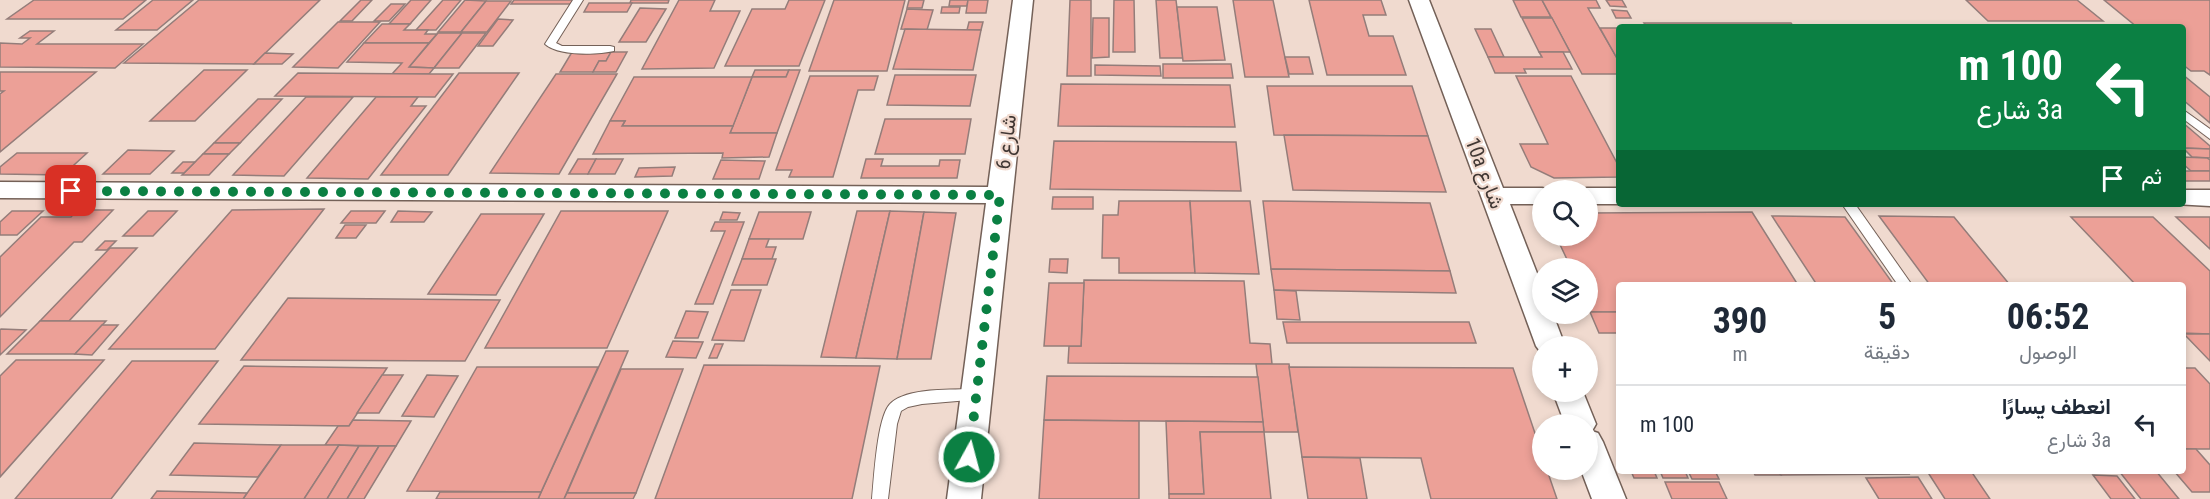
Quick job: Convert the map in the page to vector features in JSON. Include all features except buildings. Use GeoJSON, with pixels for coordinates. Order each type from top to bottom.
{"type":"FeatureCollection","features":[{"type":"Feature","properties":{"kind":"street","name":"شارع 6"},"geometry":{"type":"LineString","coordinates":[[964,499],[1023,0]]}},
{"type":"Feature","properties":{"kind":"street","name":"10a شارع"},"geometry":{"type":"LineString","coordinates":[[1419,0],[1547,336]]}},
{"type":"Feature","properties":{"kind":"street"},"geometry":{"type":"LineString","coordinates":[[0,190],[1000,195]]}},
{"type":"Feature","properties":{"kind":"street"},"geometry":{"type":"LineString","coordinates":[[1494,196],[1532,196]]}},
{"type":"Feature","properties":{"kind":"street"},"geometry":{"type":"LineString","coordinates":[[1598,196],[1616,196]]}},
{"type":"Feature","properties":{"kind":"street"},"geometry":{"type":"LineString","coordinates":[[2186,198],[2210,198]]}},
{"type":"Feature","properties":{"kind":"street"},"geometry":{"type":"LineString","coordinates":[[1598,470],[1609,499]]}},
{"type":"Feature","properties":{"kind":"lane"},"geometry":{"type":"LineString","coordinates":[[578,0],[550,44],[560,49],[610,49]]}},
{"type":"Feature","properties":{"kind":"lane"},"geometry":{"type":"LineString","coordinates":[[2186,115],[2210,135]]}},
{"type":"Feature","properties":{"kind":"lane"},"geometry":{"type":"LineString","coordinates":[[1850,207],[1903,282]]}},
{"type":"Feature","properties":{"kind":"lane"},"geometry":{"type":"LineString","coordinates":[[880,499],[889,424],[892,413],[898,405],[907,401],[935,397],[976,394]]}},
{"type":"Feature","properties":{"kind":"route"},"geometry":{"type":"LineString","coordinates":[[71,191],[1000,195],[969,457]]}}]}
